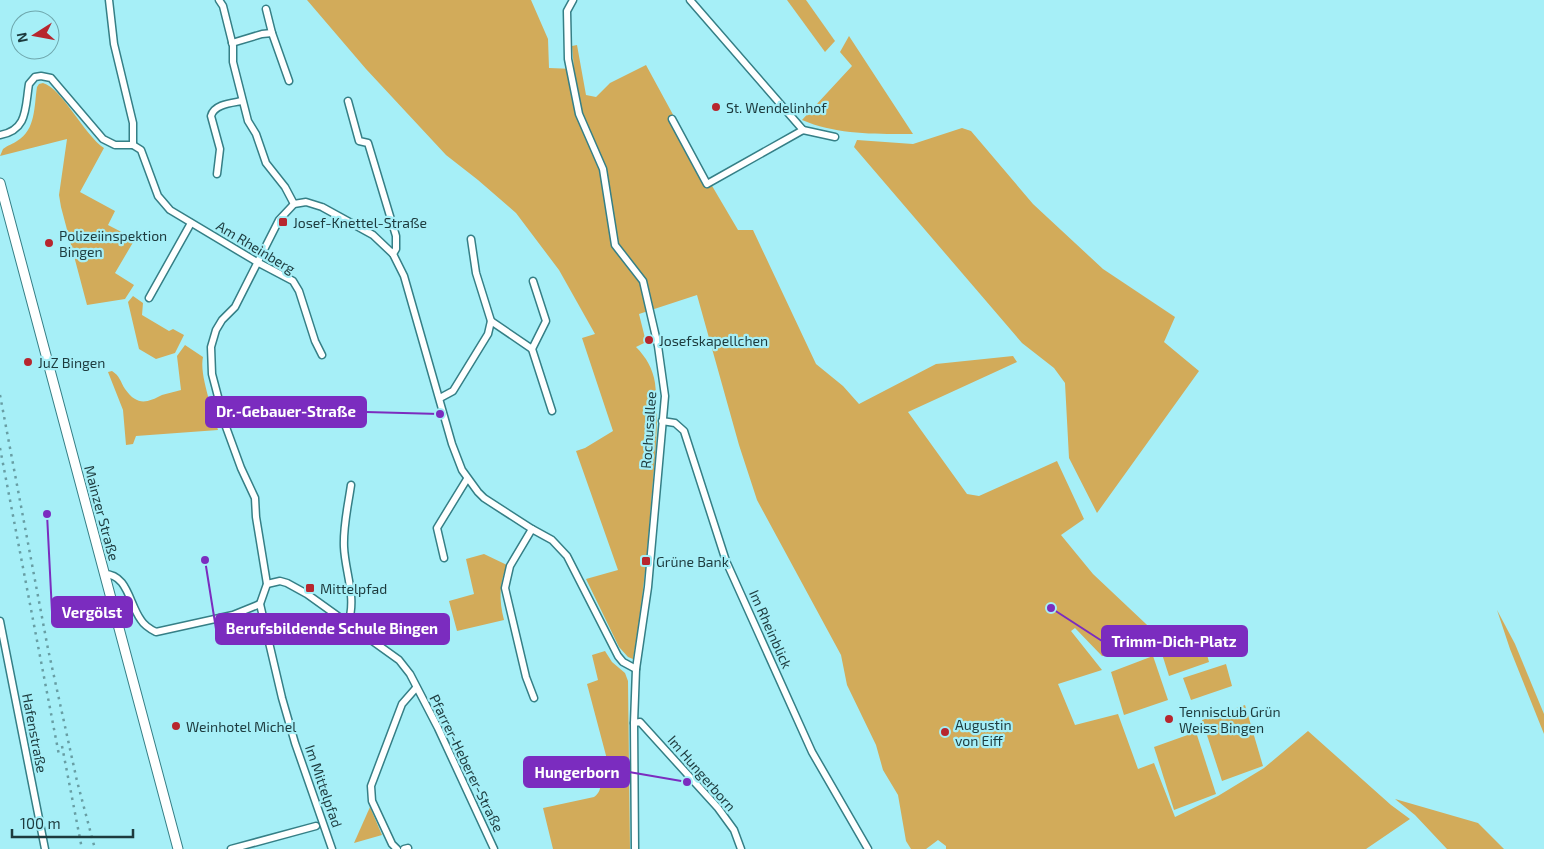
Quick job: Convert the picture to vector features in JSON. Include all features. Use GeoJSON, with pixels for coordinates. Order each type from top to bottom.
{"type":"FeatureCollection","features":[{"type":"Feature","properties":{"kind":"main road","name":"Mainzer Straße"},"geometry":{"type":"LineString","coordinates":[[0,183],[178,849]]}},
{"type":"Feature","properties":{"kind":"street"},"geometry":{"type":"LineString","coordinates":[[0,135],[14,132],[19,128],[25,112],[29,84],[36,77],[45,76],[51,78],[103,139],[115,145],[133,145],[133,123],[114,44],[109,0]]}},
{"type":"Feature","properties":{"kind":"street"},"geometry":{"type":"LineString","coordinates":[[219,0],[223,6],[232,43],[233,62],[248,121],[256,134],[266,163],[285,187],[294,204]]}},
{"type":"Feature","properties":{"kind":"street","name":"Rochusallee"},"geometry":{"type":"LineString","coordinates":[[573,0],[567,12],[568,59],[579,114],[603,170],[615,244],[643,281],[658,346],[665,396],[648,587],[636,669],[634,723],[635,849]]}},
{"type":"Feature","properties":{"kind":"street"},"geometry":{"type":"LineString","coordinates":[[690,0],[803,130],[835,137]]}},
{"type":"Feature","properties":{"kind":"street"},"geometry":{"type":"LineString","coordinates":[[266,9],[272,33],[289,81]]}},
{"type":"Feature","properties":{"kind":"street"},"geometry":{"type":"LineString","coordinates":[[232,43],[272,33]]}},
{"type":"Feature","properties":{"kind":"street"},"geometry":{"type":"LineString","coordinates":[[218,174],[220,149],[211,116],[212,111],[218,107],[242,101]]}},
{"type":"Feature","properties":{"kind":"street"},"geometry":{"type":"LineString","coordinates":[[348,101],[359,141],[368,143],[396,236],[396,249],[393,254]]}},
{"type":"Feature","properties":{"kind":"street"},"geometry":{"type":"LineString","coordinates":[[672,120],[707,184],[803,130]]}},
{"type":"Feature","properties":{"kind":"street","name":"Am Rheinberg"},"geometry":{"type":"LineString","coordinates":[[133,145],[141,150],[153,186],[161,201],[170,210],[257,262],[293,281],[299,291],[315,341],[322,355]]}},
{"type":"Feature","properties":{"kind":"street"},"geometry":{"type":"LineString","coordinates":[[104,574],[110,574],[122,581],[140,620],[156,632],[233,615],[260,604],[267,584],[257,526],[255,498],[241,468],[226,427],[212,374],[212,338],[222,320],[235,307],[279,220],[294,204],[306,202],[322,207],[373,235],[393,254],[404,276],[452,444],[467,479],[484,498],[552,540],[567,556],[618,656],[623,662],[636,669]]}},
{"type":"Feature","properties":{"kind":"street"},"geometry":{"type":"LineString","coordinates":[[149,298],[191,223]]}},
{"type":"Feature","properties":{"kind":"street"},"geometry":{"type":"LineString","coordinates":[[440,398],[453,391],[488,334],[491,321],[476,273],[471,240]]}},
{"type":"Feature","properties":{"kind":"street"},"geometry":{"type":"LineString","coordinates":[[532,348],[546,321],[533,281]]}},
{"type":"Feature","properties":{"kind":"street"},"geometry":{"type":"LineString","coordinates":[[491,321],[532,348],[552,411]]}},
{"type":"Feature","properties":{"kind":"street","name":"Im Rheinblick"},"geometry":{"type":"LineString","coordinates":[[662,420],[675,423],[684,431],[730,570],[812,752],[868,849]]}},
{"type":"Feature","properties":{"kind":"street"},"geometry":{"type":"LineString","coordinates":[[444,558],[437,528],[467,479]]}},
{"type":"Feature","properties":{"kind":"street"},"geometry":{"type":"LineString","coordinates":[[348,623],[352,605],[345,563],[344,538],[351,485]]}},
{"type":"Feature","properties":{"kind":"street"},"geometry":{"type":"LineString","coordinates":[[532,529],[510,566],[505,588],[526,677],[534,698]]}},
{"type":"Feature","properties":{"kind":"street","name":"Pfarrer-Heberer-Straße"},"geometry":{"type":"LineString","coordinates":[[267,584],[276,581],[287,583],[306,594],[399,660],[438,728],[494,849]]}},
{"type":"Feature","properties":{"kind":"street","name":"Im Mittelpfad"},"geometry":{"type":"LineString","coordinates":[[260,604],[282,698],[332,849]]}},
{"type":"Feature","properties":{"kind":"street","name":"Hafenstraße"},"geometry":{"type":"LineString","coordinates":[[0,621],[44,849]]}},
{"type":"Feature","properties":{"kind":"street","name":"Pfarrer-Heberer-Straße"},"geometry":{"type":"LineString","coordinates":[[397,849],[392,844],[372,801],[371,786],[402,704],[416,688]]}},
{"type":"Feature","properties":{"kind":"street","name":"Im Hungerborn"},"geometry":{"type":"LineString","coordinates":[[634,723],[640,722],[718,808],[734,830],[741,849]]}},
{"type":"Feature","properties":{"kind":"street"},"geometry":{"type":"LineString","coordinates":[[231,849],[316,826]]}},
{"type":"Feature","properties":{"kind":"shaded area"},"geometry":{"type":"Polygon","coordinates":[[[307,0],[531,0],[548,39],[549,68],[574,69],[572,46],[577,45],[586,95],[596,97],[610,83],[646,65],[738,230],[753,230],[816,364],[843,386],[859,404],[936,364],[1013,356],[1017,362],[908,412],[967,494],[979,496],[1057,461],[1084,519],[1061,535],[1093,574],[1163,640],[1102,656],[1075,628],[1071,631],[1102,670],[1058,684],[1075,725],[1118,714],[1138,769],[1154,763],[1175,817],[1218,796],[1264,768],[1308,731],[1391,805],[1410,819],[1366,849],[946,849],[946,846],[938,840],[926,849],[911,849],[906,841],[898,795],[883,770],[876,745],[847,685],[841,655],[757,500],[739,445],[697,295],[639,314],[646,342],[636,347],[653,373],[657,429],[642,602],[633,659],[628,657],[619,647],[586,579],[618,570],[576,451],[585,448],[613,431],[582,338],[595,334],[559,270],[516,213],[446,155],[366,69],[307,0]]]}},
{"type":"Feature","properties":{"kind":"shaded area"},"geometry":{"type":"Polygon","coordinates":[[[787,0],[806,0],[835,41],[825,52],[787,0]]]}},
{"type":"Feature","properties":{"kind":"shaded area"},"geometry":{"type":"Polygon","coordinates":[[[849,36],[913,134],[871,134],[843,131],[829,129],[802,120],[852,66],[840,52],[849,36]]]}},
{"type":"Feature","properties":{"kind":"shaded area"},"geometry":{"type":"Polygon","coordinates":[[[43,83],[58,93],[96,142],[104,148],[80,192],[115,211],[108,225],[135,239],[115,273],[134,285],[125,299],[87,305],[59,195],[67,139],[0,156],[3,149],[17,141],[28,131],[33,117],[37,87],[43,83]]]}},
{"type":"Feature","properties":{"kind":"shaded area"},"geometry":{"type":"Polygon","coordinates":[[[962,128],[971,131],[1033,204],[1103,269],[1175,317],[1164,342],[1199,371],[1097,513],[1069,458],[1065,383],[1054,368],[1022,343],[854,147],[857,140],[913,144],[962,128]]]}},
{"type":"Feature","properties":{"kind":"shaded area"},"geometry":{"type":"Polygon","coordinates":[[[133,296],[143,303],[142,315],[169,331],[173,329],[184,335],[175,353],[156,359],[139,349],[128,302],[133,296]]]}},
{"type":"Feature","properties":{"kind":"shaded area"},"geometry":{"type":"Polygon","coordinates":[[[185,345],[203,357],[202,364],[205,383],[218,430],[136,436],[133,444],[126,445],[123,410],[108,372],[112,371],[117,375],[129,394],[142,401],[152,400],[181,390],[177,356],[185,345]]]}},
{"type":"Feature","properties":{"kind":"shaded area"},"geometry":{"type":"Polygon","coordinates":[[[484,554],[507,565],[502,579],[501,592],[504,620],[457,631],[449,601],[474,594],[466,559],[484,554]]]}},
{"type":"Feature","properties":{"kind":"shaded area"},"geometry":{"type":"Polygon","coordinates":[[[1497,610],[1515,644],[1544,714],[1544,734],[1510,649],[1497,610]]]}},
{"type":"Feature","properties":{"kind":"shaded area"},"geometry":{"type":"Polygon","coordinates":[[[1203,640],[1209,662],[1169,676],[1162,654],[1203,640]]]}},
{"type":"Feature","properties":{"kind":"shaded area"},"geometry":{"type":"Polygon","coordinates":[[[605,651],[612,662],[625,673],[628,681],[630,849],[553,849],[543,808],[594,797],[600,787],[597,765],[608,763],[587,684],[598,680],[592,655],[605,651]]]}},
{"type":"Feature","properties":{"kind":"shaded area"},"geometry":{"type":"Polygon","coordinates":[[[1153,656],[1168,700],[1124,715],[1111,672],[1153,656]]]}},
{"type":"Feature","properties":{"kind":"shaded area"},"geometry":{"type":"Polygon","coordinates":[[[1226,664],[1232,686],[1191,700],[1183,678],[1226,664]]]}},
{"type":"Feature","properties":{"kind":"shaded area"},"geometry":{"type":"Polygon","coordinates":[[[1245,705],[1263,766],[1222,781],[1202,720],[1245,705]]]}},
{"type":"Feature","properties":{"kind":"shaded area"},"geometry":{"type":"Polygon","coordinates":[[[1196,732],[1216,794],[1174,810],[1154,747],[1196,732]]]}},
{"type":"Feature","properties":{"kind":"shaded area"},"geometry":{"type":"Polygon","coordinates":[[[1395,799],[1478,823],[1504,849],[1447,849],[1415,815],[1395,799]]]}},
{"type":"Feature","properties":{"kind":"shaded area"},"geometry":{"type":"Polygon","coordinates":[[[370,807],[382,835],[354,843],[370,807]]]}},
{"type":"Feature","properties":{"kind":"railway"},"geometry":{"type":"LineString","coordinates":[[0,395],[48,649],[77,781],[95,849]]}},
{"type":"Feature","properties":{"kind":"railway"},"geometry":{"type":"LineString","coordinates":[[0,448],[59,755]]}},
{"type":"Feature","properties":{"kind":"railway"},"geometry":{"type":"LineString","coordinates":[[62,746],[82,849]]}},
{"type":"Feature","properties":{"kind":"place","name":"St. Wendelinhof"},"geometry":{"type":"Point","coordinates":[716,107]}},
{"type":"Feature","properties":{"kind":"place","name":"Josef-Knettel-Straße"},"geometry":{"type":"Point","coordinates":[283,222]}},
{"type":"Feature","properties":{"kind":"place","name":"Polizeiinspektion Bingen"},"geometry":{"type":"Point","coordinates":[49,243]}},
{"type":"Feature","properties":{"kind":"place","name":"Josefskapellchen"},"geometry":{"type":"Point","coordinates":[649,340]}},
{"type":"Feature","properties":{"kind":"place","name":"JuZ Bingen"},"geometry":{"type":"Point","coordinates":[28,362]}},
{"type":"Feature","properties":{"kind":"place","name":"Dr.-Gebauer-Straße"},"geometry":{"type":"Point","coordinates":[440,414]}},
{"type":"Feature","properties":{"kind":"place","name":"Vergölst"},"geometry":{"type":"Point","coordinates":[47,514]}},
{"type":"Feature","properties":{"kind":"place","name":"Berufsbildende Schule Bingen"},"geometry":{"type":"Point","coordinates":[205,560]}},
{"type":"Feature","properties":{"kind":"place","name":"Grüne Bank"},"geometry":{"type":"Point","coordinates":[646,561]}},
{"type":"Feature","properties":{"kind":"place","name":"Mittelpfad"},"geometry":{"type":"Point","coordinates":[310,588]}},
{"type":"Feature","properties":{"kind":"place","name":"Trimm-Dich-Platz"},"geometry":{"type":"Point","coordinates":[1051,608]}},
{"type":"Feature","properties":{"kind":"place","name":"Tennisclub Grün Weiss Bingen"},"geometry":{"type":"Point","coordinates":[1169,719]}},
{"type":"Feature","properties":{"kind":"place","name":"Weinhotel Michel"},"geometry":{"type":"Point","coordinates":[176,726]}},
{"type":"Feature","properties":{"kind":"place","name":"Augustin von Eiff"},"geometry":{"type":"Point","coordinates":[945,732]}},
{"type":"Feature","properties":{"kind":"place","name":"Hungerborn"},"geometry":{"type":"Point","coordinates":[687,782]}}]}
